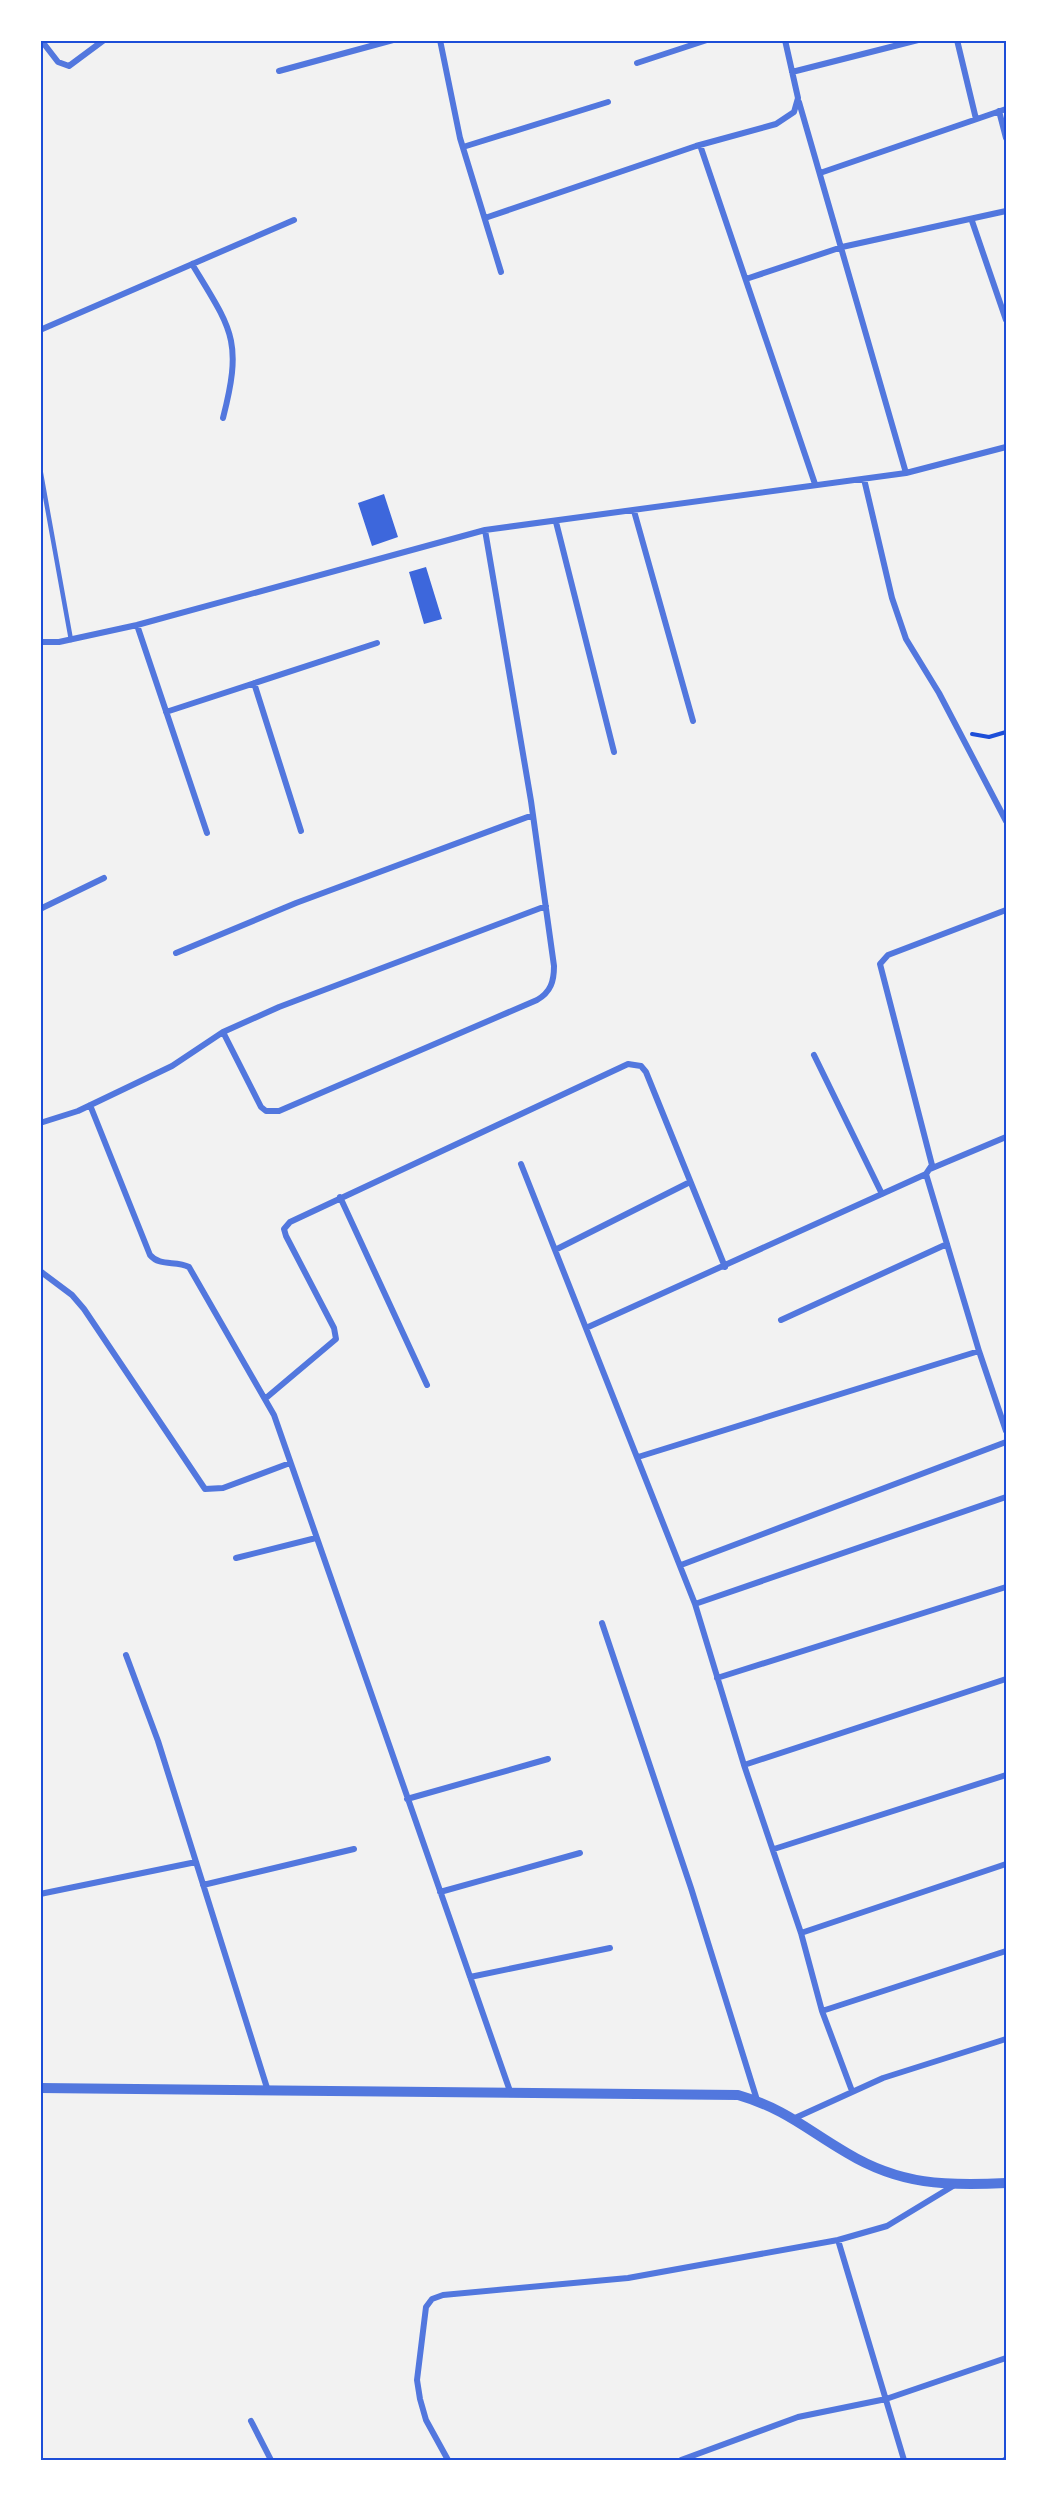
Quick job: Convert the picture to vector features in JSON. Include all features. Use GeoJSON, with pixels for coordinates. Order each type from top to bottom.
{"type":"FeatureCollection","features":[{"type":"Feature","properties":{"kind":"street"},"geometry":{"type":"LineString","coordinates":[[42,40],[58,62],[64,66],[77,62],[104,40]]}},
{"type":"Feature","properties":{"kind":"street"},"geometry":{"type":"LineString","coordinates":[[279,71],[393,40]]}},
{"type":"Feature","properties":{"kind":"street"},"geometry":{"type":"LineString","coordinates":[[440,40],[463,147],[501,272]]}},
{"type":"Feature","properties":{"kind":"street"},"geometry":{"type":"LineString","coordinates":[[637,63],[707,40]]}},
{"type":"Feature","properties":{"kind":"street"},"geometry":{"type":"LineString","coordinates":[[785,40],[798,98],[906,473]]}},
{"type":"Feature","properties":{"kind":"street"},"geometry":{"type":"LineString","coordinates":[[792,72],[918,40]]}},
{"type":"Feature","properties":{"kind":"street"},"geometry":{"type":"LineString","coordinates":[[957,40],[976,120]]}},
{"type":"Feature","properties":{"kind":"street"},"geometry":{"type":"LineString","coordinates":[[485,218],[700,145],[776,124],[794,112],[798,98]]}},
{"type":"Feature","properties":{"kind":"street"},"geometry":{"type":"LineString","coordinates":[[463,147],[608,102]]}},
{"type":"Feature","properties":{"kind":"street"},"geometry":{"type":"LineString","coordinates":[[820,173],[1006,109]]}},
{"type":"Feature","properties":{"kind":"street"},"geometry":{"type":"LineString","coordinates":[[999,111],[1006,138]]}},
{"type":"Feature","properties":{"kind":"street"},"geometry":{"type":"LineString","coordinates":[[700,145],[814,484]]}},
{"type":"Feature","properties":{"kind":"street"},"geometry":{"type":"LineString","coordinates":[[746,279],[842,247],[972,221],[1006,211]]}},
{"type":"Feature","properties":{"kind":"street"},"geometry":{"type":"LineString","coordinates":[[40,330],[294,220]]}},
{"type":"Feature","properties":{"kind":"street"},"geometry":{"type":"LineString","coordinates":[[972,221],[1006,320]]}},
{"type":"Feature","properties":{"kind":"street"},"geometry":{"type":"LineString","coordinates":[[192,264],[221,312],[231,334],[234,356],[233,377],[223,418]]}},
{"type":"Feature","properties":{"kind":"street"},"geometry":{"type":"LineString","coordinates":[[40,642],[71,640],[137,625],[485,530],[906,473],[1006,447]]}},
{"type":"Feature","properties":{"kind":"street"},"geometry":{"type":"LineString","coordinates":[[864,479],[898,620],[915,657],[958,730],[1006,822]]}},
{"type":"Feature","properties":{"kind":"street"},"geometry":{"type":"LineString","coordinates":[[634,511],[693,721]]}},
{"type":"Feature","properties":{"kind":"street"},"geometry":{"type":"LineString","coordinates":[[555,522],[614,752]]}},
{"type":"Feature","properties":{"kind":"street"},"geometry":{"type":"LineString","coordinates":[[223,1032],[261,1107],[266,1111],[279,1111],[543,996],[554,981],[554,966],[533,815],[485,530]]}},
{"type":"Feature","properties":{"kind":"street"},"geometry":{"type":"LineString","coordinates":[[137,625],[207,833]]}},
{"type":"Feature","properties":{"kind":"street"},"geometry":{"type":"LineString","coordinates":[[166,712],[376,643]]}},
{"type":"Feature","properties":{"kind":"street"},"geometry":{"type":"LineString","coordinates":[[254,683],[301,831]]}},
{"type":"Feature","properties":{"kind":"street"},"geometry":{"type":"LineString","coordinates":[[176,953],[296,903],[533,815]]}},
{"type":"Feature","properties":{"kind":"street"},"geometry":{"type":"LineString","coordinates":[[40,909],[104,878]]}},
{"type":"Feature","properties":{"kind":"street"},"geometry":{"type":"LineString","coordinates":[[40,1123],[90,1105],[172,1066],[223,1032],[279,1007],[546,906]]}},
{"type":"Feature","properties":{"kind":"street"},"geometry":{"type":"LineString","coordinates":[[1006,910],[888,955],[880,964],[932,1165],[928,1172],[947,1244],[1006,1431]]}},
{"type":"Feature","properties":{"kind":"street"},"geometry":{"type":"LineString","coordinates":[[814,1055],[882,1194]]}},
{"type":"Feature","properties":{"kind":"street"},"geometry":{"type":"LineString","coordinates":[[266,1398],[336,1339],[334,1328],[284,1229],[298,1217],[340,1197],[513,1116],[634,1063],[646,1072],[725,1267]]}},
{"type":"Feature","properties":{"kind":"street"},"geometry":{"type":"LineString","coordinates":[[90,1105],[150,1255],[159,1262],[178,1263],[189,1267],[224,1332],[266,1398],[511,2094]]}},
{"type":"Feature","properties":{"kind":"street"},"geometry":{"type":"LineString","coordinates":[[586,1328],[725,1267],[1006,1137]]}},
{"type":"Feature","properties":{"kind":"street"},"geometry":{"type":"LineString","coordinates":[[521,1164],[695,1604],[744,1765],[801,1933],[822,2011],[852,2091]]}},
{"type":"Feature","properties":{"kind":"street"},"geometry":{"type":"LineString","coordinates":[[555,1250],[690,1182]]}},
{"type":"Feature","properties":{"kind":"street"},"geometry":{"type":"LineString","coordinates":[[340,1197],[427,1384]]}},
{"type":"Feature","properties":{"kind":"street"},"geometry":{"type":"LineString","coordinates":[[781,1320],[947,1244]]}},
{"type":"Feature","properties":{"kind":"street"},"geometry":{"type":"LineString","coordinates":[[40,1271],[72,1295],[84,1309],[205,1490],[223,1488],[290,1463]]}},
{"type":"Feature","properties":{"kind":"street"},"geometry":{"type":"LineString","coordinates":[[638,1457],[979,1351]]}},
{"type":"Feature","properties":{"kind":"street"},"geometry":{"type":"LineString","coordinates":[[681,1565],[1006,1442]]}},
{"type":"Feature","properties":{"kind":"street"},"geometry":{"type":"LineString","coordinates":[[695,1604],[1006,1497]]}},
{"type":"Feature","properties":{"kind":"street"},"geometry":{"type":"LineString","coordinates":[[236,1558],[316,1538]]}},
{"type":"Feature","properties":{"kind":"street"},"geometry":{"type":"LineString","coordinates":[[717,1678],[1006,1587]]}},
{"type":"Feature","properties":{"kind":"street"},"geometry":{"type":"LineString","coordinates":[[602,1623],[694,1899],[757,2100]]}},
{"type":"Feature","properties":{"kind":"street"},"geometry":{"type":"LineString","coordinates":[[126,1655],[196,1862],[268,2091]]}},
{"type":"Feature","properties":{"kind":"street"},"geometry":{"type":"LineString","coordinates":[[744,1765],[1006,1679]]}},
{"type":"Feature","properties":{"kind":"street"},"geometry":{"type":"LineString","coordinates":[[407,1799],[548,1759]]}},
{"type":"Feature","properties":{"kind":"street"},"geometry":{"type":"LineString","coordinates":[[774,1849],[1006,1774]]}},
{"type":"Feature","properties":{"kind":"street"},"geometry":{"type":"LineString","coordinates":[[203,1885],[354,1849]]}},
{"type":"Feature","properties":{"kind":"street"},"geometry":{"type":"LineString","coordinates":[[440,1892],[580,1853]]}},
{"type":"Feature","properties":{"kind":"street"},"geometry":{"type":"LineString","coordinates":[[40,1894],[196,1862]]}},
{"type":"Feature","properties":{"kind":"street"},"geometry":{"type":"LineString","coordinates":[[801,1933],[1006,1864]]}},
{"type":"Feature","properties":{"kind":"street"},"geometry":{"type":"LineString","coordinates":[[470,1977],[610,1948]]}},
{"type":"Feature","properties":{"kind":"street"},"geometry":{"type":"LineString","coordinates":[[822,2011],[1006,1951]]}},
{"type":"Feature","properties":{"kind":"street"},"geometry":{"type":"LineString","coordinates":[[795,2118],[883,2078],[1006,2038]]}},
{"type":"Feature","properties":{"kind":"street"},"geometry":{"type":"LineString","coordinates":[[40,2088],[511,2094],[719,2093],[757,2100],[795,2118],[846,2153],[873,2167],[922,2183],[953,2186],[1006,2183]]}},
{"type":"Feature","properties":{"kind":"street"},"geometry":{"type":"LineString","coordinates":[[448,2460],[426,2420],[417,2380],[426,2307],[432,2299],[443,2295],[628,2278],[838,2240],[886,2226],[953,2186]]}},
{"type":"Feature","properties":{"kind":"street"},"geometry":{"type":"LineString","coordinates":[[838,2240],[904,2460]]}},
{"type":"Feature","properties":{"kind":"street"},"geometry":{"type":"LineString","coordinates":[[681,2460],[798,2417],[886,2399],[1006,2358]]}},
{"type":"Feature","properties":{"kind":"street"},"geometry":{"type":"LineString","coordinates":[[251,2421],[271,2460]]}},
{"type":"Feature","properties":{"kind":"lane"},"geometry":{"type":"LineString","coordinates":[[40,468],[71,640]]}},
{"type":"Feature","properties":{"kind":"path"},"geometry":{"type":"LineString","coordinates":[[958,730],[989,737],[1006,732]]}},
{"type":"Feature","properties":{"kind":"building"},"geometry":{"type":"Polygon","coordinates":[[[384,494],[398,537],[372,546],[358,503],[384,494]]]}},
{"type":"Feature","properties":{"kind":"building"},"geometry":{"type":"Polygon","coordinates":[[[426,567],[442,619],[424,624],[409,572],[426,567]]]}}]}
